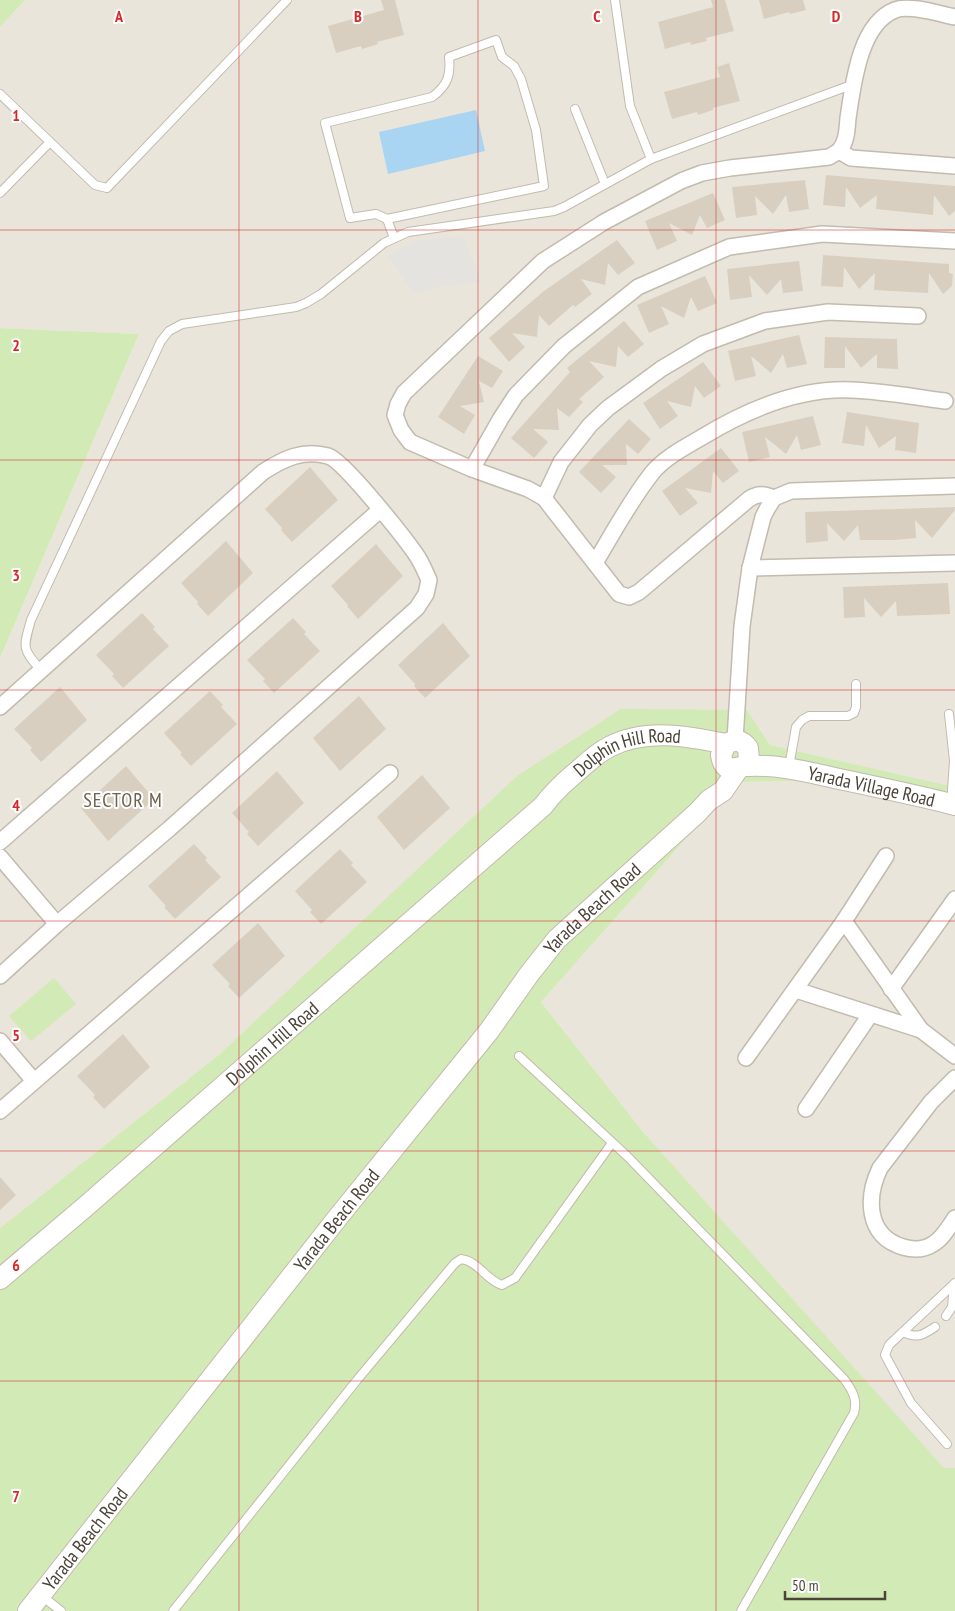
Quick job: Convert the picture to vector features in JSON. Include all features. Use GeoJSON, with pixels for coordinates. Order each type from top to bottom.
{"type":"FeatureCollection","features":[{"type":"Feature","properties":{"kind":"street"},"geometry":{"type":"LineString","coordinates":[[774,498],[764,494],[756,495],[749,499],[639,592],[629,597],[620,594],[544,498],[522,486],[472,469],[410,442],[401,430],[395,415],[404,393],[543,261],[604,222],[681,181],[702,173],[829,157],[839,151],[845,140],[856,69],[869,36],[894,5],[955,18]]}},
{"type":"Feature","properties":{"kind":"street"},"geometry":{"type":"LineString","coordinates":[[839,151],[851,158],[955,166]]}},
{"type":"Feature","properties":{"kind":"street"},"geometry":{"type":"LineString","coordinates":[[472,469],[516,395],[564,346],[638,287],[729,247],[822,234],[955,241]]}},
{"type":"Feature","properties":{"kind":"street"},"geometry":{"type":"LineString","coordinates":[[544,498],[561,462],[590,425],[608,408],[661,369],[703,344],[765,321],[828,312],[918,316]]}},
{"type":"Feature","properties":{"kind":"street"},"geometry":{"type":"LineString","coordinates":[[596,563],[634,499],[654,472],[680,451],[737,417],[788,398],[829,391],[851,390],[946,401]]}},
{"type":"Feature","properties":{"kind":"street"},"geometry":{"type":"LineString","coordinates":[[0,707],[263,472],[283,459],[306,453],[329,456],[346,470],[416,554],[429,580],[426,594],[417,608],[169,829],[57,924],[0,976]]}},
{"type":"Feature","properties":{"kind":"street"},"geometry":{"type":"LineString","coordinates":[[734,756],[742,626],[750,568],[763,517],[774,498],[791,491],[955,486]]}},
{"type":"Feature","properties":{"kind":"street"},"geometry":{"type":"LineString","coordinates":[[0,842],[380,510]]}},
{"type":"Feature","properties":{"kind":"street"},"geometry":{"type":"LineString","coordinates":[[750,568],[955,563]]}},
{"type":"Feature","properties":{"kind":"street","name":"Dolphin Hill Road"},"geometry":{"type":"LineString","coordinates":[[0,1279],[85,1207],[543,806],[562,797],[607,760],[627,750],[672,746],[734,756]]}},
{"type":"Feature","properties":{"kind":"street","name":"Yarada Village Road"},"geometry":{"type":"LineString","coordinates":[[734,756],[953,804]]}},
{"type":"Feature","properties":{"kind":"street","name":"Yarada Beach Road"},"geometry":{"type":"LineString","coordinates":[[34,1603],[340,1216],[490,1031],[556,939],[698,813],[709,800],[723,791],[734,756]]}},
{"type":"Feature","properties":{"kind":"street"},"geometry":{"type":"LineString","coordinates":[[0,1111],[390,773]]}},
{"type":"Feature","properties":{"kind":"street"},"geometry":{"type":"LineString","coordinates":[[746,1058],[844,921],[886,856]]}},
{"type":"Feature","properties":{"kind":"street"},"geometry":{"type":"LineString","coordinates":[[0,857],[57,924]]}},
{"type":"Feature","properties":{"kind":"street"},"geometry":{"type":"LineString","coordinates":[[891,989],[955,899]]}},
{"type":"Feature","properties":{"kind":"street"},"geometry":{"type":"LineString","coordinates":[[844,921],[920,1030],[955,1056]]}},
{"type":"Feature","properties":{"kind":"street"},"geometry":{"type":"LineString","coordinates":[[796,990],[920,1030]]}},
{"type":"Feature","properties":{"kind":"street"},"geometry":{"type":"LineString","coordinates":[[806,1109],[870,1015]]}},
{"type":"Feature","properties":{"kind":"street"},"geometry":{"type":"LineString","coordinates":[[0,1041],[34,1080]]}},
{"type":"Feature","properties":{"kind":"street"},"geometry":{"type":"LineString","coordinates":[[955,1078],[931,1102],[880,1168],[875,1178],[870,1205],[873,1221],[881,1234],[889,1241],[911,1249],[924,1248],[933,1244],[942,1236],[955,1218]]}},
{"type":"Feature","properties":{"kind":"lane"},"geometry":{"type":"LineString","coordinates":[[0,94],[95,185],[107,188],[287,0]]}},
{"type":"Feature","properties":{"kind":"lane"},"geometry":{"type":"LineString","coordinates":[[615,0],[630,106],[651,159]]}},
{"type":"Feature","properties":{"kind":"lane"},"geometry":{"type":"LineString","coordinates":[[388,219],[544,186],[536,130],[521,79],[514,66],[502,57],[496,40],[449,58],[451,71],[446,83],[432,98],[325,123],[350,218],[376,214],[388,219],[394,238]]}},
{"type":"Feature","properties":{"kind":"lane"},"geometry":{"type":"LineString","coordinates":[[41,670],[26,654],[24,641],[31,620],[161,341],[169,331],[182,324],[296,307],[321,294],[384,243],[408,232],[564,208],[651,159],[854,84]]}},
{"type":"Feature","properties":{"kind":"lane"},"geometry":{"type":"LineString","coordinates":[[575,109],[604,184]]}},
{"type":"Feature","properties":{"kind":"lane"},"geometry":{"type":"LineString","coordinates":[[0,193],[50,142]]}},
{"type":"Feature","properties":{"kind":"lane"},"geometry":{"type":"LineString","coordinates":[[787,768],[796,727],[809,716],[848,716],[854,713],[856,707],[856,684]]}},
{"type":"Feature","properties":{"kind":"lane"},"geometry":{"type":"LineString","coordinates":[[949,714],[954,761],[953,804]]}},
{"type":"Feature","properties":{"kind":"lane"},"geometry":{"type":"LineString","coordinates":[[519,1056],[627,1156],[844,1379],[856,1399],[854,1413],[741,1611]]}},
{"type":"Feature","properties":{"kind":"lane"},"geometry":{"type":"LineString","coordinates":[[173,1611],[363,1373],[456,1262],[461,1259],[474,1263],[493,1282],[502,1285],[515,1278],[612,1143]]}},
{"type":"Feature","properties":{"kind":"lane"},"geometry":{"type":"LineString","coordinates":[[946,1316],[952,1307],[954,1284]]}},
{"type":"Feature","properties":{"kind":"lane"},"geometry":{"type":"LineString","coordinates":[[947,1444],[911,1403],[886,1359],[886,1349],[954,1284]]}},
{"type":"Feature","properties":{"kind":"lane"},"geometry":{"type":"LineString","coordinates":[[903,1332],[916,1337],[935,1327]]}},
{"type":"Feature","properties":{"kind":"lane"},"geometry":{"type":"LineString","coordinates":[[34,1603],[61,1611]]}},
{"type":"Feature","properties":{"kind":"shaded area"},"geometry":{"type":"Polygon","coordinates":[[[25,0],[955,0],[955,788],[770,745],[747,710],[220,1054],[0,1228],[0,658],[139,334],[0,328],[0,27],[25,0]]]}},
{"type":"Feature","properties":{"kind":"shaded area"},"geometry":{"type":"Polygon","coordinates":[[[463,236],[482,282],[438,287],[414,294],[388,255],[414,241],[463,236]]]}},
{"type":"Feature","properties":{"kind":"shaded area"},"geometry":{"type":"Polygon","coordinates":[[[796,781],[904,793],[955,814],[955,1468],[944,1469],[644,1133],[541,1002],[714,807],[741,782],[796,781]]]}},
{"type":"Feature","properties":{"kind":"green space"},"geometry":{"type":"Polygon","coordinates":[[[0,0],[25,0],[0,27],[0,0]]]}},
{"type":"Feature","properties":{"kind":"green space"},"geometry":{"type":"Polygon","coordinates":[[[0,328],[139,334],[0,658],[0,328]]]}},
{"type":"Feature","properties":{"kind":"green space"},"geometry":{"type":"Polygon","coordinates":[[[621,709],[747,710],[770,745],[954,787],[955,814],[903,793],[796,781],[741,782],[714,807],[541,1002],[644,1133],[944,1468],[955,1468],[955,1611],[0,1611],[0,1228],[220,1054],[517,776],[621,709]]]}},
{"type":"Feature","properties":{"kind":"green space"},"geometry":{"type":"Polygon","coordinates":[[[54,978],[76,1004],[31,1041],[9,1016],[54,978]]]}},
{"type":"Feature","properties":{"kind":"water"},"geometry":{"type":"Polygon","coordinates":[[[476,110],[485,151],[388,174],[379,132],[476,110]]]}},
{"type":"Feature","properties":{"kind":"building"},"geometry":{"type":"Polygon","coordinates":[[[381,0],[395,0],[404,35],[377,42],[378,44],[362,49],[361,46],[336,53],[328,26],[384,10],[381,0]]]}},
{"type":"Feature","properties":{"kind":"building"},"geometry":{"type":"Polygon","coordinates":[[[711,0],[725,0],[734,31],[706,38],[707,41],[691,45],[690,42],[665,49],[658,22],[713,7],[711,0]]]}},
{"type":"Feature","properties":{"kind":"building"},"geometry":{"type":"Polygon","coordinates":[[[759,0],[803,0],[806,10],[790,14],[789,12],[764,19],[759,0]]]}},
{"type":"Feature","properties":{"kind":"building"},"geometry":{"type":"Polygon","coordinates":[[[729,63],[740,101],[713,108],[713,110],[698,115],[697,112],[672,119],[664,92],[720,77],[717,67],[729,63]]]}},
{"type":"Feature","properties":{"kind":"building"},"geometry":{"type":"Polygon","coordinates":[[[826,175],[955,186],[955,211],[949,216],[934,195],[933,215],[876,209],[877,195],[860,208],[846,187],[845,207],[823,205],[826,175]]]}},
{"type":"Feature","properties":{"kind":"building"},"geometry":{"type":"Polygon","coordinates":[[[805,180],[809,209],[789,212],[786,195],[773,214],[755,196],[757,215],[736,218],[732,187],[805,180]]]}},
{"type":"Feature","properties":{"kind":"building"},"geometry":{"type":"Polygon","coordinates":[[[713,193],[725,220],[707,228],[700,215],[692,235],[669,223],[677,241],[657,250],[645,221],[713,193]]]}},
{"type":"Feature","properties":{"kind":"building"},"geometry":{"type":"Polygon","coordinates":[[[617,240],[635,263],[618,275],[608,263],[605,285],[581,279],[592,294],[575,307],[573,305],[549,326],[539,315],[537,337],[512,333],[525,347],[509,362],[489,338],[544,291],[617,240]]]}},
{"type":"Feature","properties":{"kind":"building"},"geometry":{"type":"Polygon","coordinates":[[[823,255],[949,264],[949,273],[953,274],[952,286],[943,294],[929,273],[928,293],[874,290],[875,273],[859,289],[844,267],[843,287],[821,286],[823,255]]]}},
{"type":"Feature","properties":{"kind":"building"},"geometry":{"type":"Polygon","coordinates":[[[799,261],[803,291],[783,293],[781,279],[767,295],[749,275],[752,297],[730,300],[727,269],[799,261]]]}},
{"type":"Feature","properties":{"kind":"building"},"geometry":{"type":"Polygon","coordinates":[[[705,276],[717,303],[698,311],[691,297],[684,318],[661,306],[669,324],[649,333],[637,305],[705,276]]]}},
{"type":"Feature","properties":{"kind":"building"},"geometry":{"type":"Polygon","coordinates":[[[624,321],[644,344],[628,357],[618,346],[616,367],[589,361],[604,377],[579,399],[583,402],[569,417],[557,408],[559,430],[533,429],[548,442],[534,458],[511,438],[570,372],[567,368],[624,321]]]}},
{"type":"Feature","properties":{"kind":"building"},"geometry":{"type":"Polygon","coordinates":[[[799,335],[807,364],[787,368],[783,354],[771,373],[751,356],[756,376],[735,381],[728,351],[799,335]]]}},
{"type":"Feature","properties":{"kind":"building"},"geometry":{"type":"Polygon","coordinates":[[[825,337],[897,339],[898,369],[877,368],[877,354],[861,368],[845,346],[845,368],[824,368],[825,337]]]}},
{"type":"Feature","properties":{"kind":"building"},"geometry":{"type":"Polygon","coordinates":[[[478,356],[503,371],[492,388],[479,381],[484,402],[460,406],[475,415],[464,434],[438,417],[478,356]]]}},
{"type":"Feature","properties":{"kind":"building"},"geometry":{"type":"Polygon","coordinates":[[[703,362],[721,386],[704,398],[695,386],[691,407],[667,401],[678,416],[660,429],[643,403],[703,362]]]}},
{"type":"Feature","properties":{"kind":"building"},"geometry":{"type":"Polygon","coordinates":[[[847,412],[919,423],[916,453],[895,450],[896,436],[879,448],[866,425],[864,446],[842,443],[847,412]]]}},
{"type":"Feature","properties":{"kind":"building"},"geometry":{"type":"Polygon","coordinates":[[[813,416],[821,445],[801,450],[797,435],[786,454],[765,437],[770,457],[749,462],[742,432],[813,416]]]}},
{"type":"Feature","properties":{"kind":"building"},"geometry":{"type":"Polygon","coordinates":[[[629,419],[651,439],[638,454],[626,444],[627,465],[602,465],[616,477],[601,493],[579,472],[629,419]]]}},
{"type":"Feature","properties":{"kind":"building"},"geometry":{"type":"Polygon","coordinates":[[[721,448],[739,471],[723,483],[713,471],[711,493],[685,488],[698,503],[680,516],[662,491],[721,448]]]}},
{"type":"Feature","properties":{"kind":"building"},"geometry":{"type":"Polygon","coordinates":[[[310,467],[338,500],[292,542],[265,509],[310,467]]]}},
{"type":"Feature","properties":{"kind":"building"},"geometry":{"type":"Polygon","coordinates":[[[955,507],[955,510],[932,538],[915,520],[916,538],[860,540],[858,525],[844,541],[827,523],[828,541],[806,543],[805,512],[955,507]]]}},
{"type":"Feature","properties":{"kind":"building"},"geometry":{"type":"Polygon","coordinates":[[[226,541],[253,573],[208,616],[181,583],[226,541]]]}},
{"type":"Feature","properties":{"kind":"building"},"geometry":{"type":"Polygon","coordinates":[[[376,544],[403,576],[358,619],[331,586],[376,544]]]}},
{"type":"Feature","properties":{"kind":"building"},"geometry":{"type":"Polygon","coordinates":[[[948,583],[950,614],[897,616],[896,601],[881,617],[864,598],[865,617],[844,618],[843,587],[948,583]]]}},
{"type":"Feature","properties":{"kind":"building"},"geometry":{"type":"Polygon","coordinates":[[[142,613],[155,627],[153,629],[169,646],[123,688],[112,676],[114,674],[96,655],[142,613]]]}},
{"type":"Feature","properties":{"kind":"building"},"geometry":{"type":"Polygon","coordinates":[[[293,618],[306,632],[304,634],[320,651],[274,693],[263,681],[265,679],[247,660],[293,618]]]}},
{"type":"Feature","properties":{"kind":"building"},"geometry":{"type":"Polygon","coordinates":[[[443,623],[470,656],[425,698],[398,665],[443,623]]]}},
{"type":"Feature","properties":{"kind":"building"},"geometry":{"type":"Polygon","coordinates":[[[60,687],[87,720],[41,762],[30,750],[32,748],[14,729],[60,687]]]}},
{"type":"Feature","properties":{"kind":"building"},"geometry":{"type":"Polygon","coordinates":[[[210,691],[223,705],[221,707],[237,724],[191,766],[164,733],[210,691]]]}},
{"type":"Feature","properties":{"kind":"building"},"geometry":{"type":"Polygon","coordinates":[[[359,696],[386,729],[340,771],[313,738],[359,696]]]}},
{"type":"Feature","properties":{"kind":"building"},"geometry":{"type":"Polygon","coordinates":[[[126,766],[154,799],[108,841],[81,808],[126,766]]]}},
{"type":"Feature","properties":{"kind":"building"},"geometry":{"type":"Polygon","coordinates":[[[277,771],[304,803],[258,846],[247,834],[249,832],[232,813],[277,771]]]}},
{"type":"Feature","properties":{"kind":"building"},"geometry":{"type":"Polygon","coordinates":[[[422,775],[450,808],[404,850],[377,817],[422,775]]]}},
{"type":"Feature","properties":{"kind":"building"},"geometry":{"type":"Polygon","coordinates":[[[194,844],[207,858],[205,860],[221,877],[175,919],[148,886],[194,844]]]}},
{"type":"Feature","properties":{"kind":"building"},"geometry":{"type":"Polygon","coordinates":[[[340,849],[353,863],[351,865],[367,882],[321,924],[310,912],[312,910],[295,891],[340,849]]]}},
{"type":"Feature","properties":{"kind":"building"},"geometry":{"type":"Polygon","coordinates":[[[258,923],[285,956],[239,998],[228,986],[230,984],[212,965],[258,923]]]}},
{"type":"Feature","properties":{"kind":"building"},"geometry":{"type":"Polygon","coordinates":[[[123,1034],[150,1067],[104,1109],[93,1097],[95,1095],[77,1076],[123,1034]]]}},
{"type":"Feature","properties":{"kind":"building"},"geometry":{"type":"Polygon","coordinates":[[[0,1177],[16,1195],[0,1210],[0,1177]]]}},
{"type":"Feature","properties":{"kind":"district","name":"SECTOR M"},"geometry":{"type":"Point","coordinates":[123,800]}}]}
